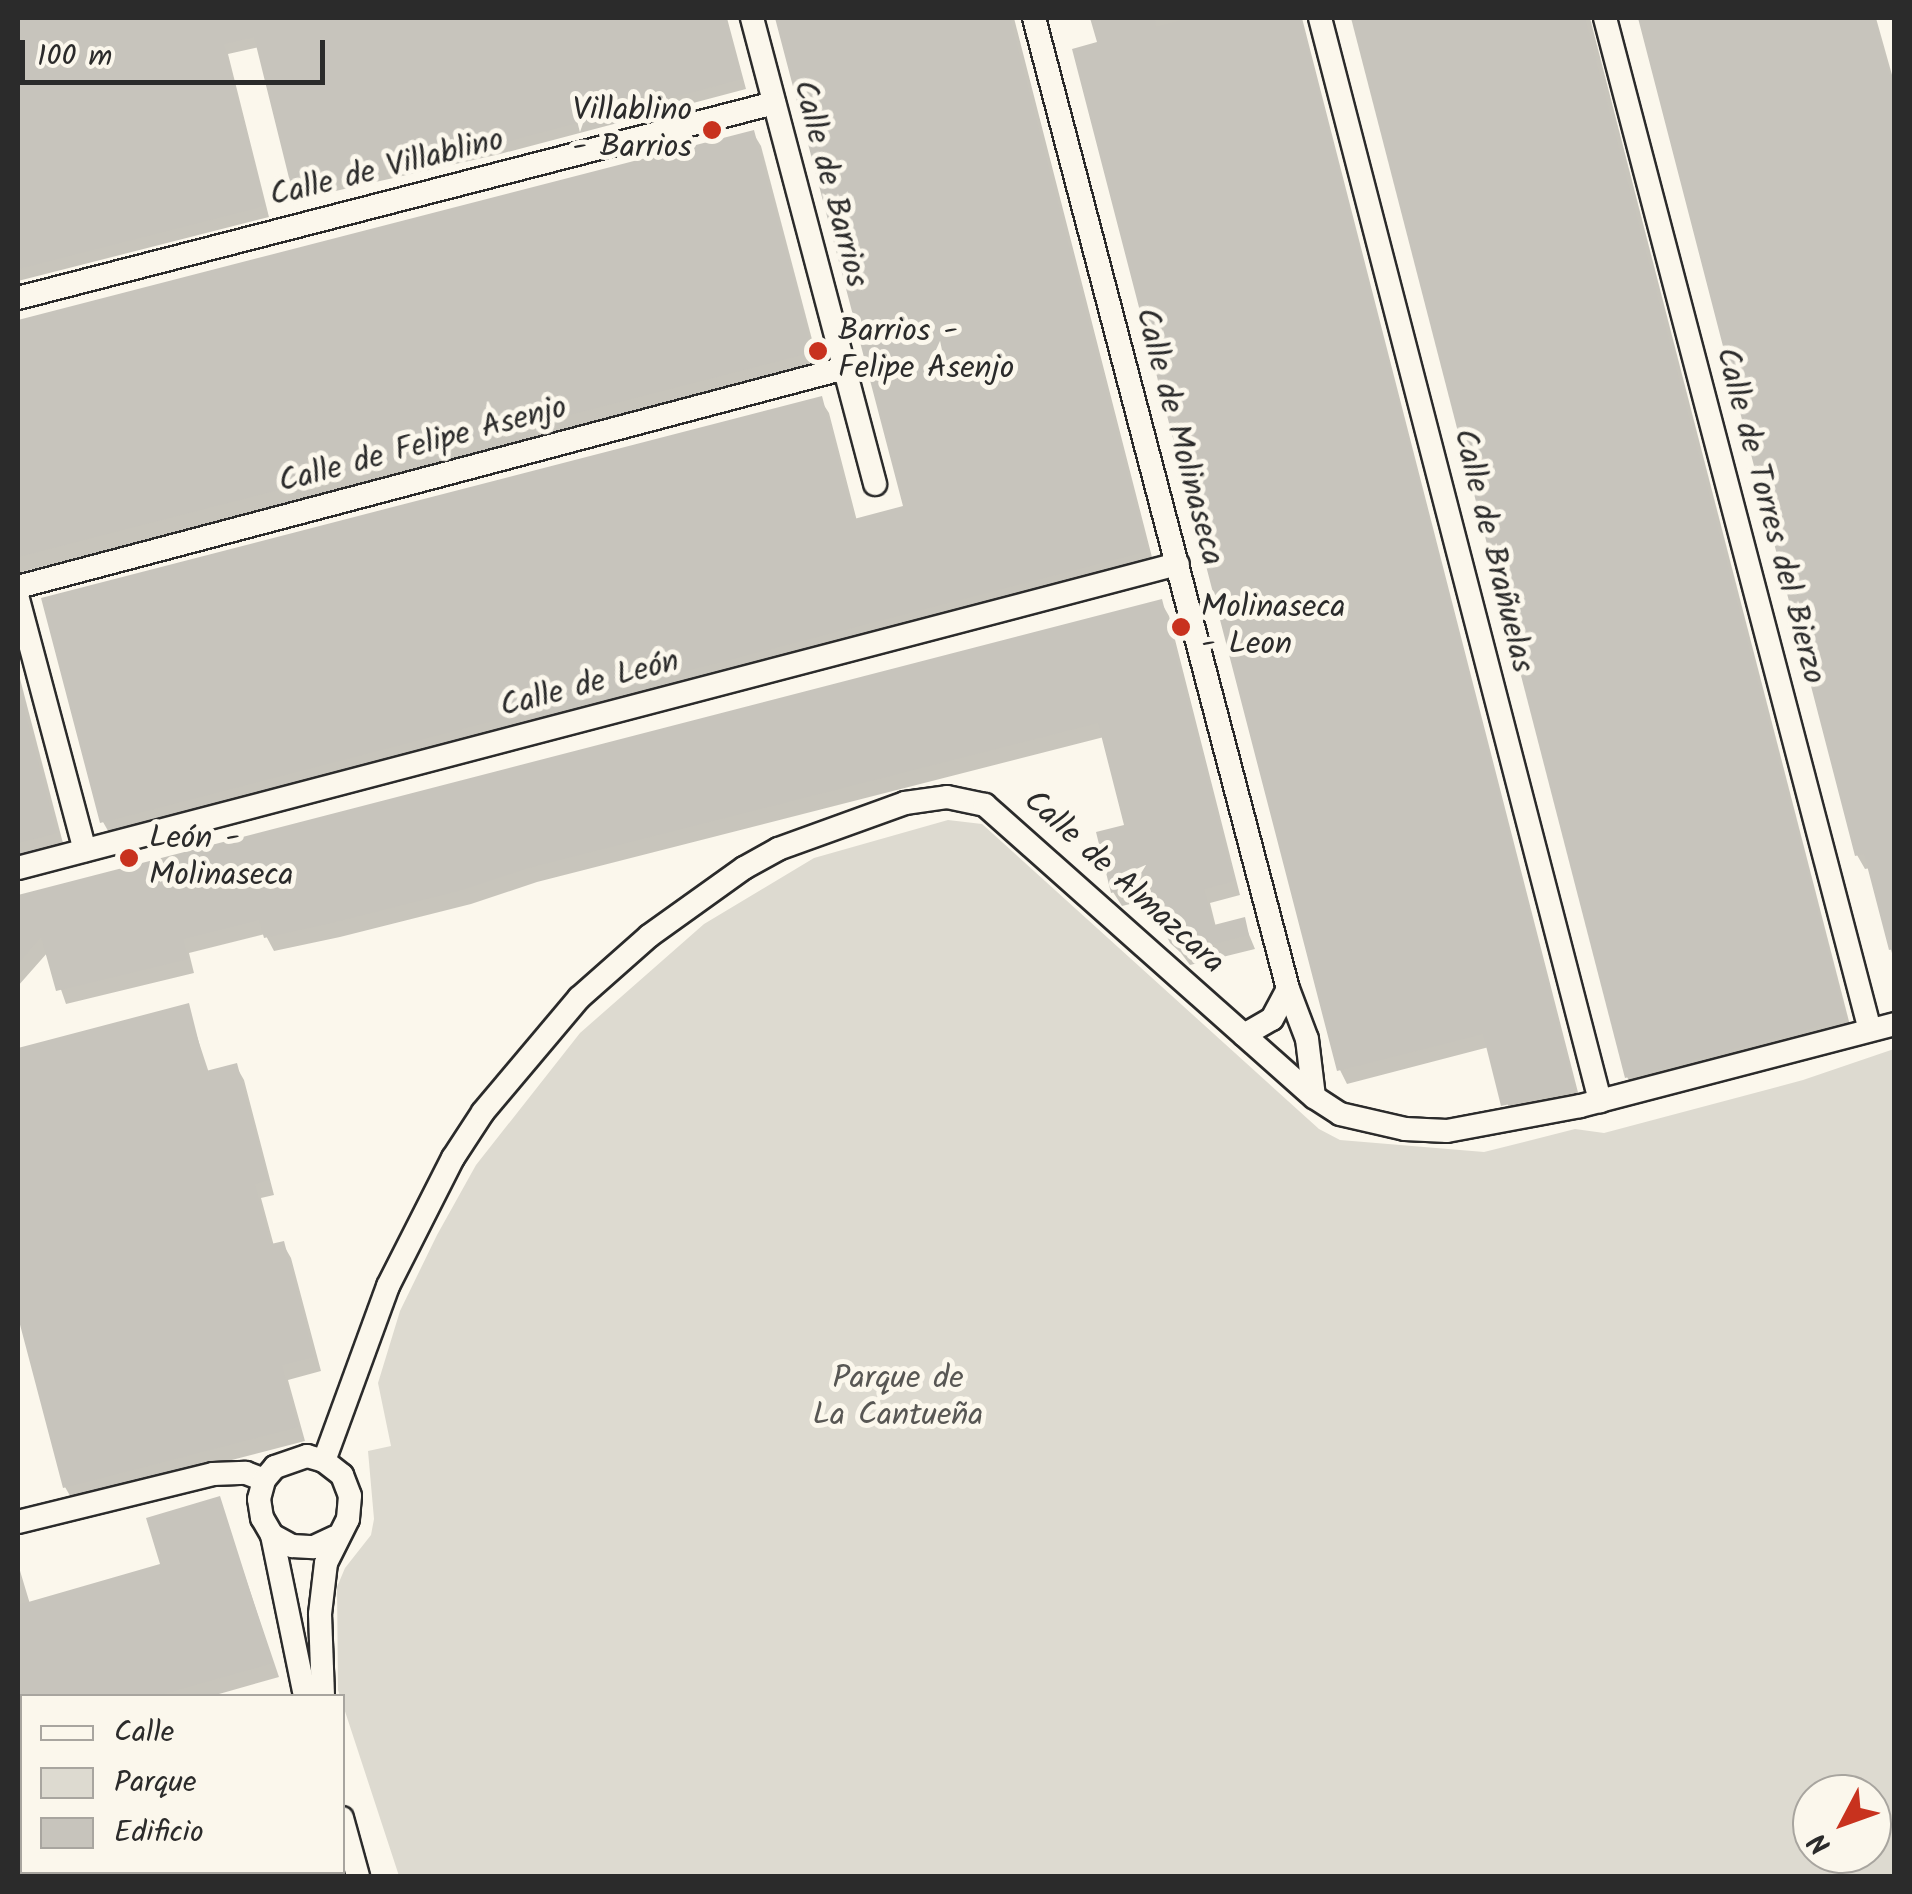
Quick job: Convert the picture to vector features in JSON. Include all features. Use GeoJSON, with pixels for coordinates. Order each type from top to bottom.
{"type":"FeatureCollection","features":[{"type":"Feature","properties":{"kind":"street","name":"Calle de Barrios"},"geometry":{"type":"LineString","coordinates":[[752,18],[875,484]]}},
{"type":"Feature","properties":{"kind":"street","name":"Calle de Molinaseca"},"geometry":{"type":"LineString","coordinates":[[1034,18],[1288,989],[1307,1039],[1314,1097]]}},
{"type":"Feature","properties":{"kind":"street","name":"Calle de Brañuelas"},"geometry":{"type":"LineString","coordinates":[[1320,18],[1600,1101]]}},
{"type":"Feature","properties":{"kind":"street","name":"Calle de Torres del Bierzo"},"geometry":{"type":"LineString","coordinates":[[1605,18],[1870,1030]]}},
{"type":"Feature","properties":{"kind":"street","name":"Calle de Villablino"},"geometry":{"type":"LineString","coordinates":[[18,298],[774,103]]}},
{"type":"Feature","properties":{"kind":"street","name":"Calle de Felipe Asenjo"},"geometry":{"type":"LineString","coordinates":[[18,587],[845,368]]}},
{"type":"Feature","properties":{"kind":"street","name":"Calle de León"},"geometry":{"type":"LineString","coordinates":[[18,868],[1178,564]]}},
{"type":"Feature","properties":{"kind":"street"},"geometry":{"type":"LineString","coordinates":[[18,599],[85,850]]}},
{"type":"Feature","properties":{"kind":"street","name":"Calle de Almazcara"},"geometry":{"type":"LineString","coordinates":[[324,1461],[388,1286],[453,1158],[483,1112],[578,998],[674,917],[778,849],[906,803],[970,799],[1000,816],[1314,1097],[1340,1114],[1405,1129],[1447,1131],[1600,1101],[1894,1024]]}},
{"type":"Feature","properties":{"kind":"street"},"geometry":{"type":"LineString","coordinates":[[1244,1035],[1272,1019],[1288,989]]}},
{"type":"Feature","properties":{"kind":"street"},"geometry":{"type":"LineString","coordinates":[[305,1694],[272,1534],[262,1518],[259,1499],[264,1480],[290,1459],[324,1461],[342,1475],[350,1496],[348,1519],[335,1537],[326,1563],[320,1614],[323,1694]]}},
{"type":"Feature","properties":{"kind":"street"},"geometry":{"type":"LineString","coordinates":[[18,1522],[213,1474],[246,1473],[264,1480]]}},
{"type":"Feature","properties":{"kind":"street"},"geometry":{"type":"LineString","coordinates":[[272,1534],[292,1546],[314,1547],[335,1537]]}},
{"type":"Feature","properties":{"kind":"street"},"geometry":{"type":"LineString","coordinates":[[345,1829],[358,1876]]}},
{"type":"Feature","properties":{"kind":"green space","name":"Parque de La Cantueña"},"geometry":{"type":"Polygon","coordinates":[[[948,820],[982,824],[1319,1129],[1340,1140],[1484,1152],[1575,1129],[1604,1133],[1803,1080],[1894,1049],[1894,1876],[399,1876],[345,1711],[345,1694],[338,1690],[337,1587],[345,1568],[371,1535],[374,1519],[368,1451],[391,1446],[378,1383],[400,1311],[476,1165],[580,1033],[704,924],[814,858],[948,820]]]}},
{"type":"Feature","properties":{"kind":"building"},"geometry":{"type":"Polygon","coordinates":[[[18,18],[726,18],[742,79],[494,145],[292,190],[254,37],[224,44],[265,206],[18,269],[18,18]]]}},
{"type":"Feature","properties":{"kind":"building"},"geometry":{"type":"Polygon","coordinates":[[[775,18],[1010,18],[1148,551],[100,823],[41,598],[822,396],[854,519],[903,506],[775,18]]]}},
{"type":"Feature","properties":{"kind":"building"},"geometry":{"type":"Polygon","coordinates":[[[1090,18],[1155,18],[1156,27],[1192,18],[1300,18],[1575,1090],[1501,1106],[1483,1034],[1337,1071],[1072,49],[1097,42],[1090,18]]]}},
{"type":"Feature","properties":{"kind":"building"},"geometry":{"type":"Polygon","coordinates":[[[1351,18],[1585,18],[1846,1019],[1625,1078],[1351,18]]]}},
{"type":"Feature","properties":{"kind":"building"},"geometry":{"type":"Polygon","coordinates":[[[1638,18],[1875,18],[1894,93],[1894,949],[1889,950],[1864,854],[1855,856],[1638,18]]]}},
{"type":"Feature","properties":{"kind":"building"},"geometry":{"type":"Polygon","coordinates":[[[754,130],[813,352],[18,557],[18,320],[754,130]]]}},
{"type":"Feature","properties":{"kind":"building"},"geometry":{"type":"Polygon","coordinates":[[[1162,599],[1234,881],[1204,889],[1214,925],[1245,917],[1249,935],[1180,952],[1170,943],[1142,885],[1111,893],[1096,832],[1124,825],[1098,723],[528,868],[462,890],[331,923],[264,938],[259,920],[183,939],[188,959],[56,991],[41,937],[18,964],[18,895],[1162,599]]]}},
{"type":"Feature","properties":{"kind":"building"},"geometry":{"type":"Polygon","coordinates":[[[23,704],[57,833],[18,843],[18,705],[23,704]]]}},
{"type":"Feature","properties":{"kind":"building"},"geometry":{"type":"Polygon","coordinates":[[[189,1003],[206,1071],[237,1063],[268,1180],[255,1184],[271,1244],[284,1241],[314,1357],[282,1365],[298,1427],[63,1488],[18,1317],[18,1048],[189,1003]]]}},
{"type":"Feature","properties":{"kind":"building"},"geometry":{"type":"Polygon","coordinates":[[[220,1496],[273,1663],[163,1694],[18,1696],[18,1605],[160,1564],[146,1518],[220,1496]]]}},
{"type":"Feature","properties":{"kind":"place","name":"Villablino - Barrios"},"geometry":{"type":"Point","coordinates":[712,130]}},
{"type":"Feature","properties":{"kind":"place","name":"Barrios - Felipe Asenjo"},"geometry":{"type":"Point","coordinates":[818,351]}},
{"type":"Feature","properties":{"kind":"place","name":"Molinaseca - Leon"},"geometry":{"type":"Point","coordinates":[1181,627]}},
{"type":"Feature","properties":{"kind":"place","name":"León - Molinaseca"},"geometry":{"type":"Point","coordinates":[129,858]}}]}
